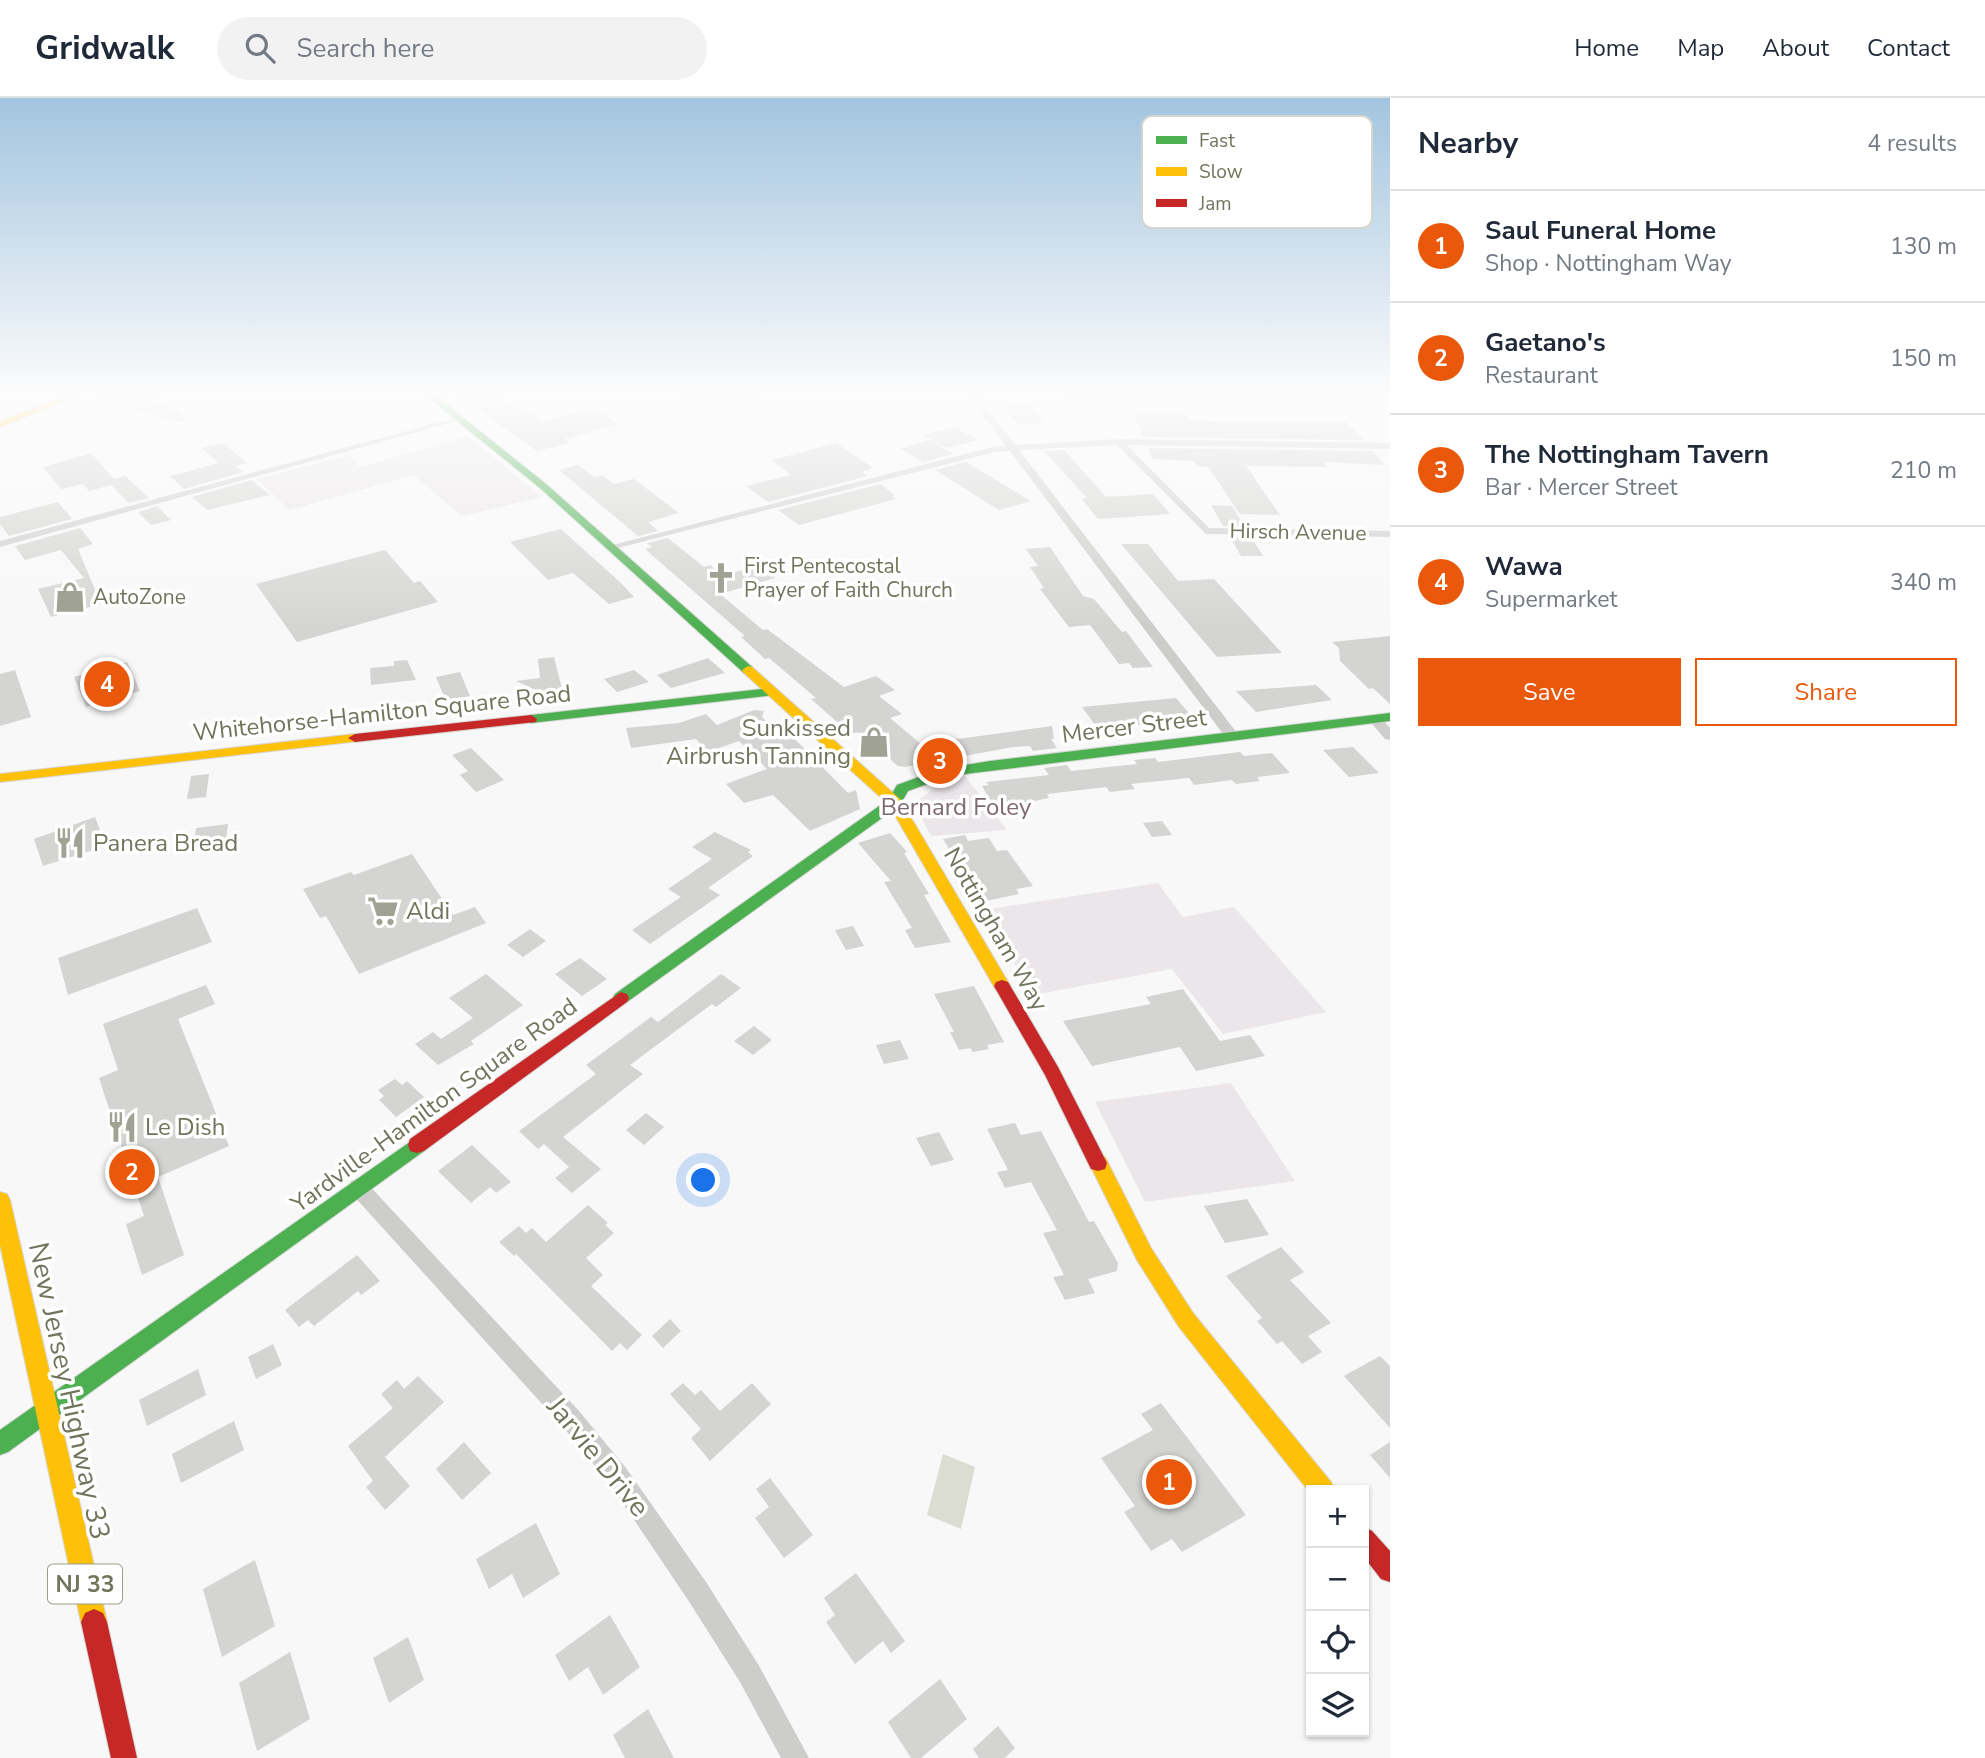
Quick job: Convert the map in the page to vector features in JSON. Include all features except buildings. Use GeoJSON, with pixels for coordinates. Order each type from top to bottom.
{"type":"FeatureCollection","features":[{"type":"Feature","properties":{"kind":"street"},"geometry":{"type":"LineString","coordinates":[[0,544],[264,472]]}},
{"type":"Feature","properties":{"kind":"street","name":"Nottingham Way"},"geometry":{"type":"LineString","coordinates":[[526,472],[895,802],[1052,1072],[1158,1276],[1186,1320],[1224,1370],[1320,1485]]}},
{"type":"Feature","properties":{"kind":"street"},"geometry":{"type":"LineString","coordinates":[[610,547],[903,472]]}},
{"type":"Feature","properties":{"kind":"street"},"geometry":{"type":"LineString","coordinates":[[1031,472],[1232,736]]}},
{"type":"Feature","properties":{"kind":"street","name":"Hirsch Avenue"},"geometry":{"type":"LineString","coordinates":[[1149,472],[1206,531],[1390,534]]}},
{"type":"Feature","properties":{"kind":"street","name":"Whitehorse-Hamilton Square Road"},"geometry":{"type":"LineString","coordinates":[[0,778],[770,692]]}},
{"type":"Feature","properties":{"kind":"street"},"geometry":{"type":"LineString","coordinates":[[1382,718],[1390,736]]}},
{"type":"Feature","properties":{"kind":"street","name":"Mercer Street"},"geometry":{"type":"LineString","coordinates":[[895,802],[902,788],[946,772],[1382,718]]}},
{"type":"Feature","properties":{"kind":"street","name":"Yardville-Hamilton Square Road"},"geometry":{"type":"LineString","coordinates":[[0,1444],[895,802]]}},
{"type":"Feature","properties":{"kind":"street","name":"Jarvie Drive"},"geometry":{"type":"LineString","coordinates":[[358,1187],[570,1419],[618,1476],[712,1614],[749,1673],[796,1758]]}},
{"type":"Feature","properties":{"kind":"street","name":"New Jersey Highway 33"},"geometry":{"type":"LineString","coordinates":[[0,1200],[124,1758]]}},
{"type":"Feature","properties":{"kind":"street"},"geometry":{"type":"LineString","coordinates":[[1369,1545],[1390,1570]]}},
{"type":"Feature","properties":{"kind":"green space"},"geometry":{"type":"Polygon","coordinates":[[[282,472],[512,472],[542,497],[461,516],[414,475],[289,510],[257,479],[282,472]]]}},
{"type":"Feature","properties":{"kind":"green space","name":"Bernard Foley"},"geometry":{"type":"Polygon","coordinates":[[[965,776],[1007,830],[931,836],[914,803],[936,787],[965,776]]]}},
{"type":"Feature","properties":{"kind":"green space"},"geometry":{"type":"Polygon","coordinates":[[[1158,883],[1183,917],[1234,907],[1326,1012],[1223,1034],[1172,969],[1033,995],[983,910],[1158,883]]]}},
{"type":"Feature","properties":{"kind":"green space"},"geometry":{"type":"Polygon","coordinates":[[[1231,1083],[1295,1181],[1145,1202],[1095,1102],[1231,1083]]]}},
{"type":"Feature","properties":{"kind":"shaded area"},"geometry":{"type":"Polygon","coordinates":[[[943,1454],[975,1467],[961,1529],[927,1515],[943,1454]]]}},
{"type":"Feature","properties":{"kind":"traffic: fast"},"geometry":{"type":"LineString","coordinates":[[526,472],[748,670]]}},
{"type":"Feature","properties":{"kind":"traffic: fast"},"geometry":{"type":"LineString","coordinates":[[531,719],[770,692]]}},
{"type":"Feature","properties":{"kind":"traffic: fast"},"geometry":{"type":"LineString","coordinates":[[621,998],[895,802],[902,788],[946,772],[990,765],[1390,717]]}},
{"type":"Feature","properties":{"kind":"traffic: fast"},"geometry":{"type":"LineString","coordinates":[[0,1444],[417,1145]]}},
{"type":"Feature","properties":{"kind":"traffic: slow"},"geometry":{"type":"LineString","coordinates":[[748,670],[895,802],[1002,986]]}},
{"type":"Feature","properties":{"kind":"traffic: slow"},"geometry":{"type":"LineString","coordinates":[[0,778],[355,738]]}},
{"type":"Feature","properties":{"kind":"traffic: slow"},"geometry":{"type":"LineString","coordinates":[[1098,1163],[1144,1254],[1186,1320],[1319,1485]]}},
{"type":"Feature","properties":{"kind":"traffic: slow"},"geometry":{"type":"LineString","coordinates":[[0,1200],[94,1622]]}},
{"type":"Feature","properties":{"kind":"traffic: jam"},"geometry":{"type":"LineString","coordinates":[[355,738],[531,719]]}},
{"type":"Feature","properties":{"kind":"traffic: jam"},"geometry":{"type":"LineString","coordinates":[[1002,986],[1052,1072],[1098,1163]]}},
{"type":"Feature","properties":{"kind":"traffic: jam"},"geometry":{"type":"LineString","coordinates":[[417,1145],[621,998]]}},
{"type":"Feature","properties":{"kind":"traffic: jam"},"geometry":{"type":"LineString","coordinates":[[1369,1545],[1390,1570]]}},
{"type":"Feature","properties":{"kind":"traffic: jam"},"geometry":{"type":"LineString","coordinates":[[94,1622],[124,1758]]}},
{"type":"Feature","properties":{"kind":"place","name":"First Pentecostal Prayer of Faith Church"},"geometry":{"type":"Point","coordinates":[721,578]}},
{"type":"Feature","properties":{"kind":"place","name":"AutoZone"},"geometry":{"type":"Point","coordinates":[70,597]}},
{"type":"Feature","properties":{"kind":"place","name":"Wawa"},"geometry":{"type":"Point","coordinates":[107,684]}},
{"type":"Feature","properties":{"kind":"place","name":"Sunkissed Airbrush Tanning"},"geometry":{"type":"Point","coordinates":[874,742]}},
{"type":"Feature","properties":{"kind":"place","name":"The Nottingham Tavern"},"geometry":{"type":"Point","coordinates":[940,761]}},
{"type":"Feature","properties":{"kind":"place","name":"Panera Bread"},"geometry":{"type":"Point","coordinates":[70,843]}},
{"type":"Feature","properties":{"kind":"place","name":"Aldi"},"geometry":{"type":"Point","coordinates":[383,911]}},
{"type":"Feature","properties":{"kind":"place","name":"Le Dish"},"geometry":{"type":"Point","coordinates":[122,1127]}},
{"type":"Feature","properties":{"kind":"place","name":"Gaetano's"},"geometry":{"type":"Point","coordinates":[132,1172]}},
{"type":"Feature","properties":{"kind":"place","name":"Saul Funeral Home"},"geometry":{"type":"Point","coordinates":[1169,1482]}}]}
